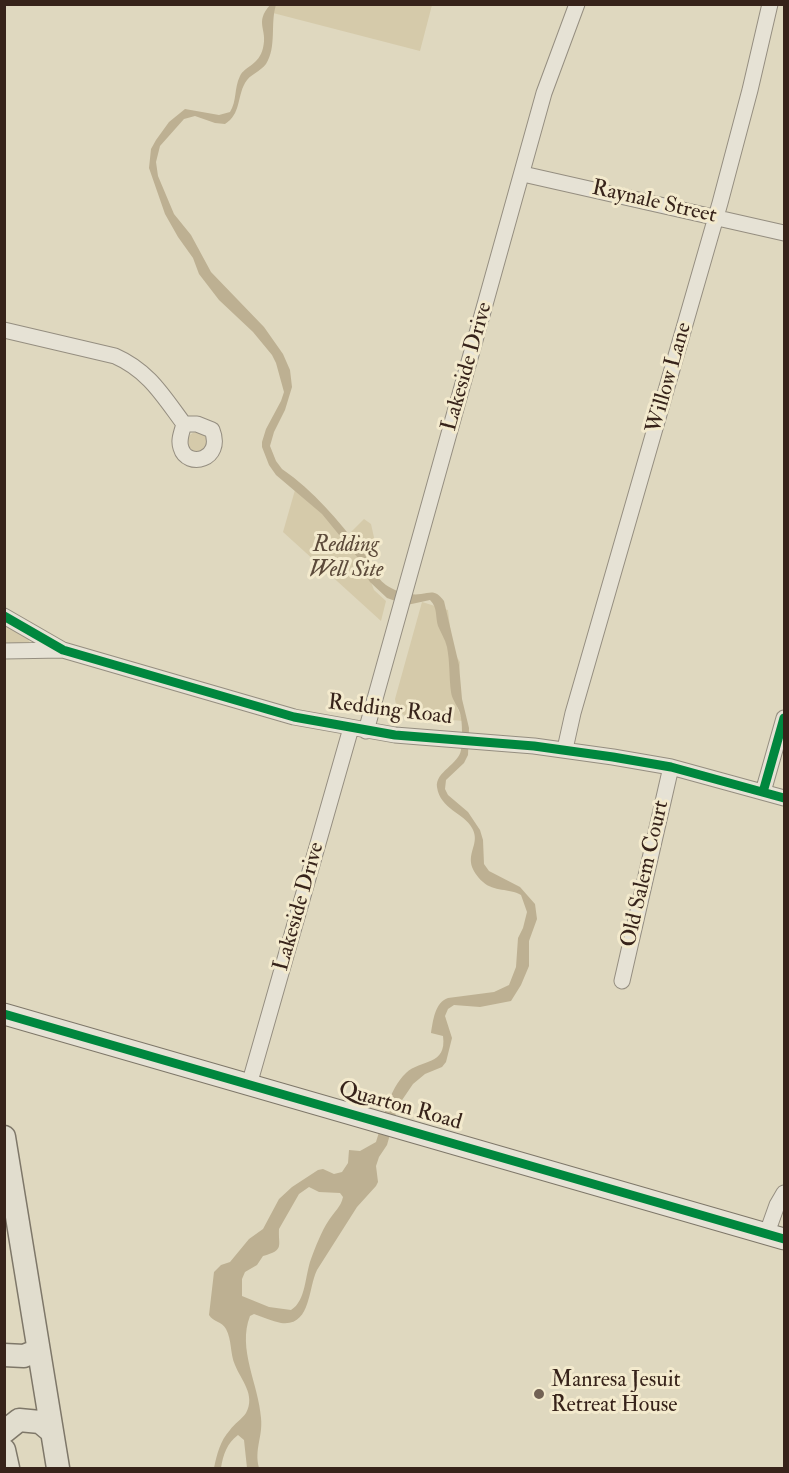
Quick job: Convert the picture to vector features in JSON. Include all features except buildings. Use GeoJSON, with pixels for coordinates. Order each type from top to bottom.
{"type":"FeatureCollection","features":[{"type":"Feature","properties":{"kind":"main road"},"geometry":{"type":"LineString","coordinates":[[6,1144],[58,1468]]}},
{"type":"Feature","properties":{"kind":"main road"},"geometry":{"type":"LineString","coordinates":[[4,1355],[24,1356],[38,1350]]}},
{"type":"Feature","properties":{"kind":"main road"},"geometry":{"type":"LineString","coordinates":[[4,1432],[19,1420],[40,1422],[52,1432]]}},
{"type":"Feature","properties":{"kind":"main road"},"geometry":{"type":"LineString","coordinates":[[4,1450],[8,1468]]}},
{"type":"Feature","properties":{"kind":"street","name":"Lakeside Drive"},"geometry":{"type":"LineString","coordinates":[[249,1085],[358,730],[398,613],[544,93],[577,4]]}},
{"type":"Feature","properties":{"kind":"street","name":"Willow Lane"},"geometry":{"type":"LineString","coordinates":[[565,750],[573,713],[716,217],[770,4]]}},
{"type":"Feature","properties":{"kind":"street","name":"Raynale Street"},"geometry":{"type":"LineString","coordinates":[[523,174],[784,233]]}},
{"type":"Feature","properties":{"kind":"street"},"geometry":{"type":"LineString","coordinates":[[4,330],[116,356],[132,363],[146,375],[184,424]]}},
{"type":"Feature","properties":{"kind":"street","name":"Redding Road"},"geometry":{"type":"LineString","coordinates":[[4,616],[63,650],[294,717],[358,730],[565,750],[671,767],[784,798]]}},
{"type":"Feature","properties":{"kind":"street","name":"Redding Road"},"geometry":{"type":"LineString","coordinates":[[4,651],[63,650]]}},
{"type":"Feature","properties":{"kind":"street"},"geometry":{"type":"LineString","coordinates":[[763,792],[784,718]]}},
{"type":"Feature","properties":{"kind":"street","name":"Old Salem Court"},"geometry":{"type":"LineString","coordinates":[[622,981],[671,767]]}},
{"type":"Feature","properties":{"kind":"street","name":"Quarton Road"},"geometry":{"type":"LineString","coordinates":[[4,1014],[776,1236]]}},
{"type":"Feature","properties":{"kind":"street"},"geometry":{"type":"LineString","coordinates":[[776,1236],[777,1205],[784,1193]]}},
{"type":"Feature","properties":{"kind":"green space"},"geometry":{"type":"Polygon","coordinates":[[[276,5],[432,5],[420,51],[273,13],[276,5]]]}},
{"type":"Feature","properties":{"kind":"green space"},"geometry":{"type":"Polygon","coordinates":[[[197,432],[204,435],[207,442],[204,449],[197,452],[190,449],[187,442],[190,435],[197,432]]]}},
{"type":"Feature","properties":{"kind":"green space","name":"Redding Well Site"},"geometry":{"type":"Polygon","coordinates":[[[295,490],[348,535],[364,519],[371,524],[375,542],[366,569],[374,590],[386,601],[381,621],[283,532],[295,490]]]}},
{"type":"Feature","properties":{"kind":"green space","name":"Redding Well Site"},"geometry":{"type":"Polygon","coordinates":[[[422,602],[448,610],[453,651],[460,662],[457,707],[463,721],[405,716],[397,707],[395,699],[422,602]]]}},
{"type":"Feature","properties":{"kind":"green space"},"geometry":{"type":"Polygon","coordinates":[[[4,625],[27,637],[30,643],[5,644],[4,625]]]}},
{"type":"Feature","properties":{"kind":"shaded area"},"geometry":{"type":"Polygon","coordinates":[[[270,5],[276,5],[269,57],[264,67],[245,83],[234,115],[225,124],[195,116],[184,119],[160,146],[156,162],[158,176],[174,214],[191,235],[211,272],[264,327],[283,354],[290,370],[292,387],[270,446],[276,461],[335,517],[386,585],[407,594],[434,593],[444,601],[459,665],[462,699],[469,728],[468,755],[464,763],[446,780],[445,789],[448,795],[468,812],[480,830],[483,840],[484,864],[489,871],[520,887],[535,904],[537,919],[529,941],[529,966],[511,1001],[480,1007],[454,1005],[448,1009],[445,1016],[452,1038],[446,1062],[442,1067],[425,1074],[413,1084],[398,1106],[387,1145],[376,1166],[378,1182],[357,1207],[317,1270],[303,1313],[291,1323],[281,1323],[254,1314],[250,1316],[246,1341],[261,1418],[257,1455],[259,1468],[247,1468],[244,1440],[238,1435],[226,1450],[221,1468],[214,1468],[221,1443],[246,1413],[249,1400],[233,1361],[226,1329],[209,1315],[214,1272],[221,1265],[230,1262],[249,1239],[263,1229],[279,1199],[292,1187],[318,1170],[323,1169],[334,1174],[342,1172],[348,1163],[349,1150],[360,1151],[376,1142],[391,1096],[400,1080],[406,1073],[432,1061],[441,1052],[443,1036],[431,1033],[435,1012],[440,1003],[448,998],[494,992],[509,985],[516,967],[518,938],[527,912],[521,895],[487,885],[476,873],[471,859],[475,841],[472,828],[464,818],[447,806],[439,794],[437,782],[443,772],[456,760],[461,750],[462,727],[460,713],[451,692],[447,647],[438,626],[434,606],[430,600],[407,605],[387,598],[370,582],[358,558],[322,514],[276,475],[269,465],[262,442],[284,392],[276,363],[253,332],[219,300],[199,274],[193,258],[165,214],[149,168],[151,149],[156,140],[169,122],[185,109],[219,115],[230,112],[240,76],[261,54],[264,41],[262,22],[265,11],[270,5]],[[309,1187],[299,1194],[279,1229],[279,1247],[275,1252],[263,1256],[257,1265],[245,1272],[242,1279],[242,1296],[269,1307],[291,1310],[296,1306],[300,1300],[309,1265],[319,1239],[343,1197],[340,1193],[319,1192],[309,1187]]]}},
{"type":"Feature","properties":{"kind":"cycle path"},"geometry":{"type":"LineString","coordinates":[[4,616],[63,650],[294,717],[395,735],[534,746],[613,757],[671,767],[784,798]]}},
{"type":"Feature","properties":{"kind":"cycle path"},"geometry":{"type":"LineString","coordinates":[[763,792],[784,718]]}},
{"type":"Feature","properties":{"kind":"cycle path"},"geometry":{"type":"LineString","coordinates":[[4,1014],[784,1239]]}},
{"type":"Feature","properties":{"kind":"place","name":"Manresa Jesuit Retreat House"},"geometry":{"type":"Point","coordinates":[539,1394]}}]}
